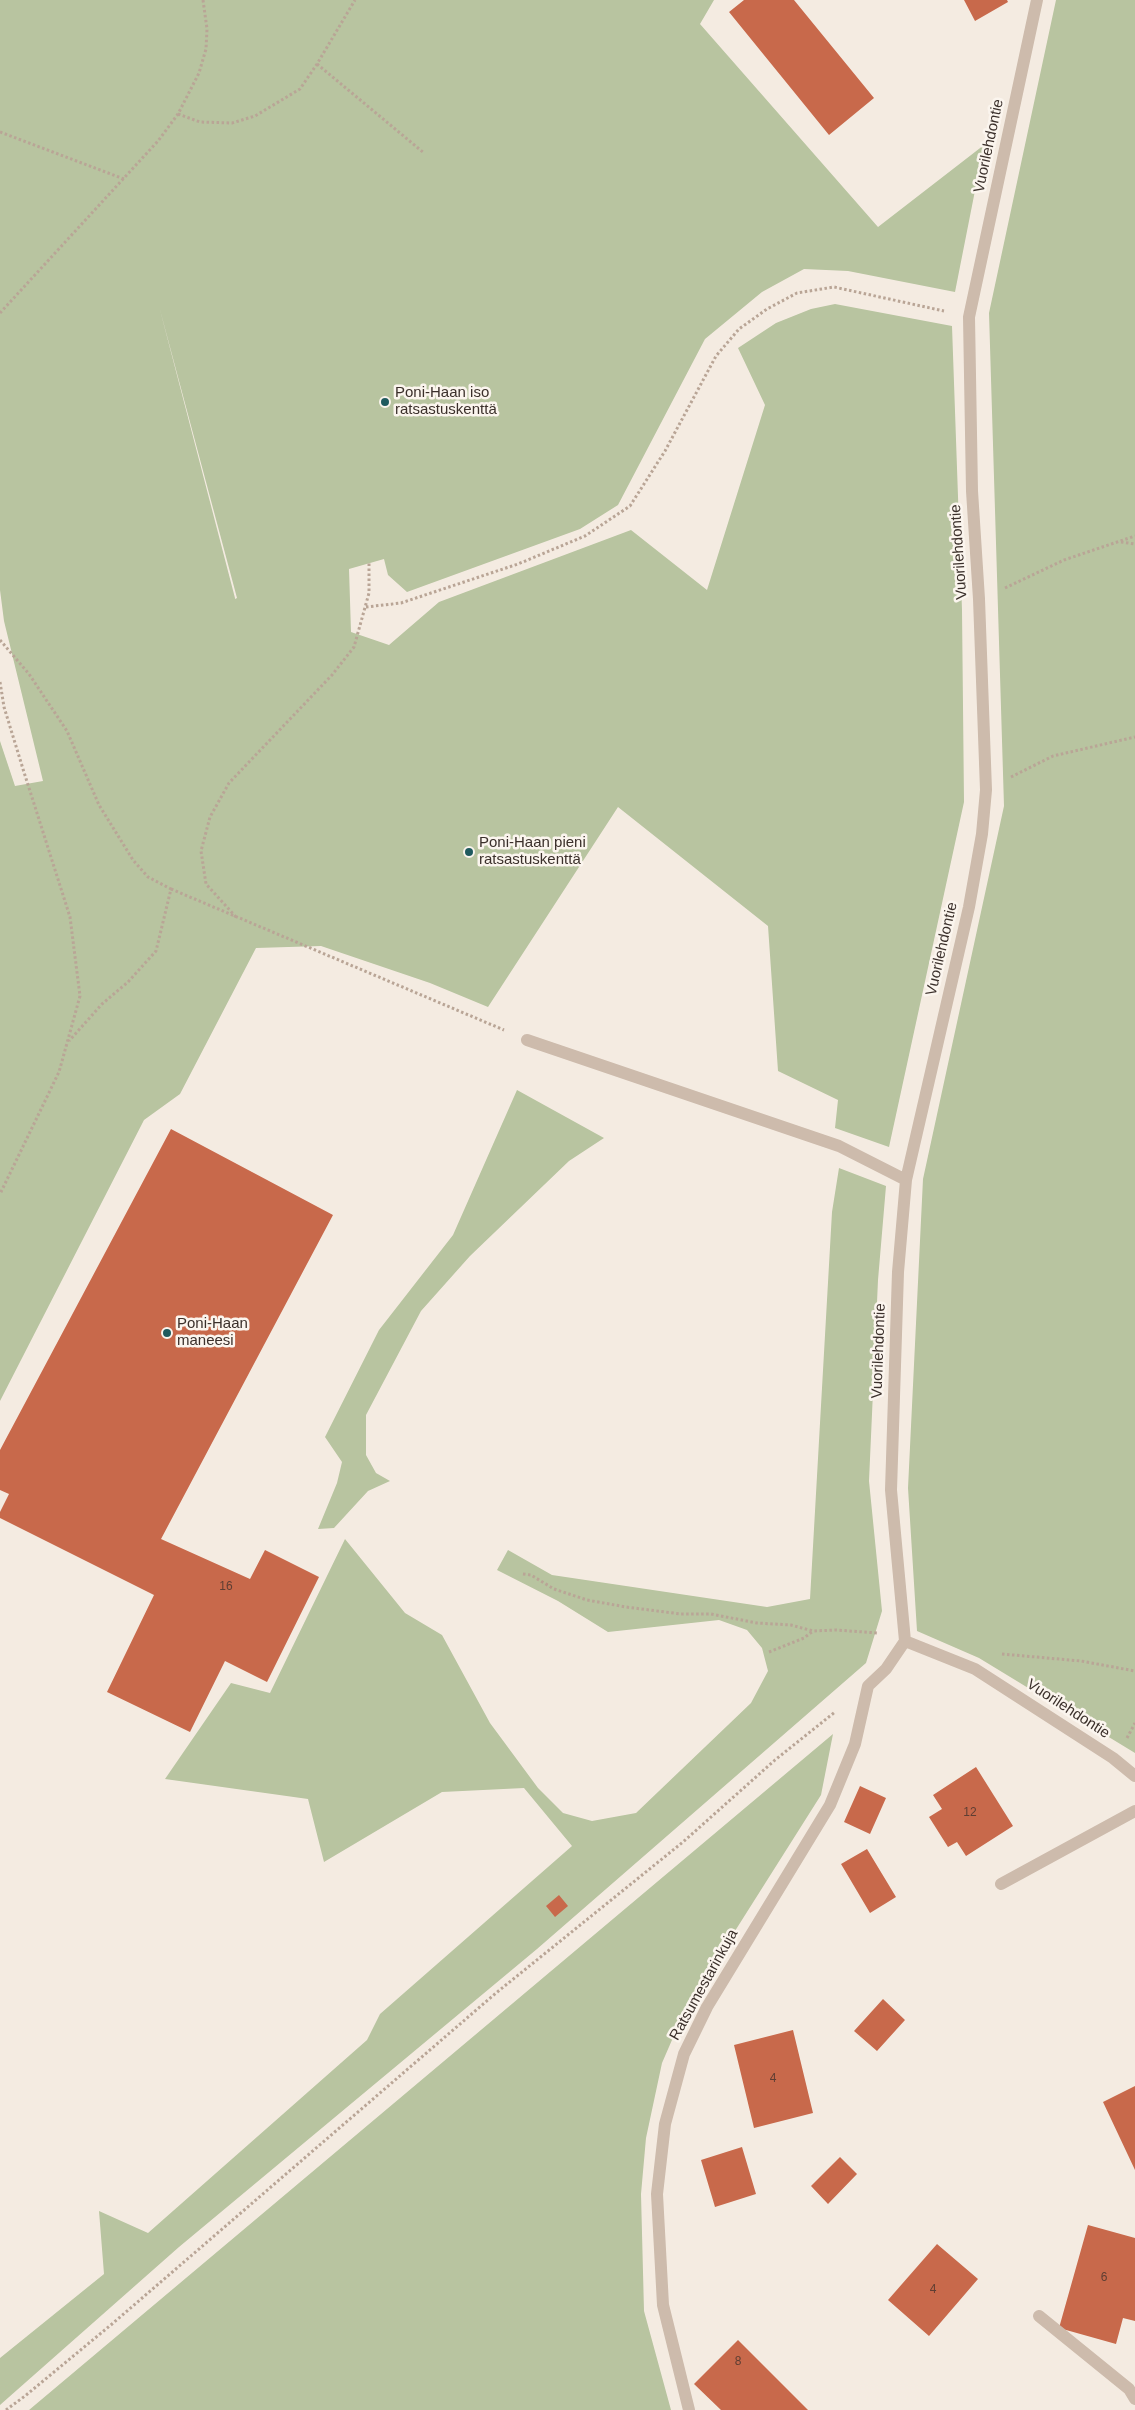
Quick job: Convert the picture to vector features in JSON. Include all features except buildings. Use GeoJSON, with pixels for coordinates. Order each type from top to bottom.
{"type":"FeatureCollection","features":[{"type":"Feature","properties":{"kind":"street","name":"Vuorilehdontie"},"geometry":{"type":"LineString","coordinates":[[1037,0],[969,317],[972,491],[979,599],[986,790],[982,834],[969,907],[906,1180],[898,1272],[891,1490],[905,1641],[975,1669],[1113,1758],[1135,1776]]}},
{"type":"Feature","properties":{"kind":"street"},"geometry":{"type":"LineString","coordinates":[[527,1040],[839,1146],[906,1180]]}},
{"type":"Feature","properties":{"kind":"street"},"geometry":{"type":"LineString","coordinates":[[868,1686],[886,1669],[905,1641]]}},
{"type":"Feature","properties":{"kind":"street","name":"Ratsumestarinkuja"},"geometry":{"type":"LineString","coordinates":[[689,2410],[663,2305],[658,2194],[665,2124],[684,2054],[707,2007],[830,1805],[854,1744],[868,1686]]}},
{"type":"Feature","properties":{"kind":"street"},"geometry":{"type":"LineString","coordinates":[[1001,1884],[1135,1811]]}},
{"type":"Feature","properties":{"kind":"street"},"geometry":{"type":"LineString","coordinates":[[1039,2316],[1129,2390],[1135,2400]]}},
{"type":"Feature","properties":{"kind":"path"},"geometry":{"type":"LineString","coordinates":[[0,313],[158,141],[178,114],[199,74],[206,49],[207,29],[203,0]]}},
{"type":"Feature","properties":{"kind":"path"},"geometry":{"type":"LineString","coordinates":[[178,114],[200,122],[232,123],[255,116],[300,88],[318,64],[355,0]]}},
{"type":"Feature","properties":{"kind":"path"},"geometry":{"type":"LineString","coordinates":[[318,64],[424,153]]}},
{"type":"Feature","properties":{"kind":"path"},"geometry":{"type":"LineString","coordinates":[[0,132],[124,179]]}},
{"type":"Feature","properties":{"kind":"path"},"geometry":{"type":"LineString","coordinates":[[366,607],[401,603],[518,564],[586,536],[630,506],[665,451],[716,356],[739,329],[767,309],[797,293],[834,287],[893,298],[969,317]]}},
{"type":"Feature","properties":{"kind":"path"},"geometry":{"type":"LineString","coordinates":[[979,599],[1064,560],[1135,536]]}},
{"type":"Feature","properties":{"kind":"path"},"geometry":{"type":"LineString","coordinates":[[1118,542],[1135,544]]}},
{"type":"Feature","properties":{"kind":"path"},"geometry":{"type":"LineString","coordinates":[[236,917],[206,884],[201,851],[210,817],[229,784],[332,675],[354,647],[369,593],[369,563]]}},
{"type":"Feature","properties":{"kind":"path"},"geometry":{"type":"LineString","coordinates":[[0,640],[29,674],[67,732],[99,805],[133,860],[148,877],[236,917],[527,1040]]}},
{"type":"Feature","properties":{"kind":"path"},"geometry":{"type":"LineString","coordinates":[[0,682],[4,707],[70,917],[80,996],[59,1072],[0,1194]]}},
{"type":"Feature","properties":{"kind":"path"},"geometry":{"type":"LineString","coordinates":[[986,790],[1053,756],[1135,737]]}},
{"type":"Feature","properties":{"kind":"path"},"geometry":{"type":"LineString","coordinates":[[67,1044],[102,1004],[128,982],[156,951],[171,889]]}},
{"type":"Feature","properties":{"kind":"path"},"geometry":{"type":"LineString","coordinates":[[523,1574],[531,1575],[554,1589],[587,1600],[681,1614],[733,1617],[757,1623],[791,1625],[813,1631],[836,1630],[881,1633],[905,1641]]}},
{"type":"Feature","properties":{"kind":"path"},"geometry":{"type":"LineString","coordinates":[[769,1652],[804,1638],[813,1631]]}},
{"type":"Feature","properties":{"kind":"path"},"geometry":{"type":"LineString","coordinates":[[994,1653],[1081,1661],[1135,1670]]}},
{"type":"Feature","properties":{"kind":"path"},"geometry":{"type":"LineString","coordinates":[[6,2410],[26,2396],[104,2330],[496,1992],[676,1848],[775,1760],[868,1686]]}},
{"type":"Feature","properties":{"kind":"green space"},"geometry":{"type":"Polygon","coordinates":[[[0,0],[714,0],[700,24],[878,227],[984,145],[955,292],[848,271],[804,269],[762,292],[705,339],[618,505],[580,529],[407,592],[388,575],[384,559],[349,569],[351,632],[389,645],[439,602],[631,530],[707,590],[765,405],[738,348],[776,323],[811,309],[835,304],[952,326],[962,610],[964,802],[889,1147],[835,1128],[838,1100],[778,1071],[768,926],[618,807],[488,1007],[430,983],[321,946],[256,948],[180,1094],[144,1120],[0,1401],[0,741],[15,786],[43,781],[4,621],[0,590],[0,0]],[[159,306],[235,599],[237,598],[159,306]]]}},
{"type":"Feature","properties":{"kind":"green space"},"geometry":{"type":"Polygon","coordinates":[[[1056,0],[1135,0],[1135,1753],[979,1658],[917,1631],[908,1488],[923,1179],[1004,806],[989,313],[1056,0]]]}},
{"type":"Feature","properties":{"kind":"green space"},"geometry":{"type":"Polygon","coordinates":[[[517,1090],[604,1138],[569,1161],[470,1256],[421,1311],[366,1415],[366,1455],[376,1473],[390,1481],[368,1491],[334,1528],[318,1529],[337,1483],[342,1462],[325,1437],[379,1330],[453,1235],[517,1090]]]}},
{"type":"Feature","properties":{"kind":"green space"},"geometry":{"type":"Polygon","coordinates":[[[839,1168],[886,1186],[878,1280],[869,1481],[882,1611],[866,1663],[537,1949],[179,2247],[0,2405],[0,2358],[104,2274],[99,2211],[148,2233],[367,2040],[380,2014],[572,1846],[524,1788],[442,1792],[324,1862],[308,1799],[165,1779],[231,1683],[270,1693],[345,1539],[405,1613],[442,1635],[490,1723],[538,1788],[563,1813],[592,1821],[636,1813],[751,1703],[768,1671],[762,1648],[747,1630],[719,1620],[608,1632],[558,1601],[497,1570],[508,1550],[552,1575],[767,1607],[810,1599],[832,1212],[839,1168]]]}},
{"type":"Feature","properties":{"kind":"green space"},"geometry":{"type":"Polygon","coordinates":[[[833,1734],[821,1795],[685,2010],[662,2063],[646,2138],[641,2194],[644,2311],[671,2410],[29,2410],[833,1734]]]}},
{"type":"Feature","properties":{"kind":"place","name":"Poni-Haan iso ratsastuskenttä"},"geometry":{"type":"Point","coordinates":[385,402]}},
{"type":"Feature","properties":{"kind":"place","name":"Poni-Haan pieni ratsastuskenttä"},"geometry":{"type":"Point","coordinates":[469,852]}},
{"type":"Feature","properties":{"kind":"place","name":"Poni-Haan maneesi"},"geometry":{"type":"Point","coordinates":[167,1333]}}]}
